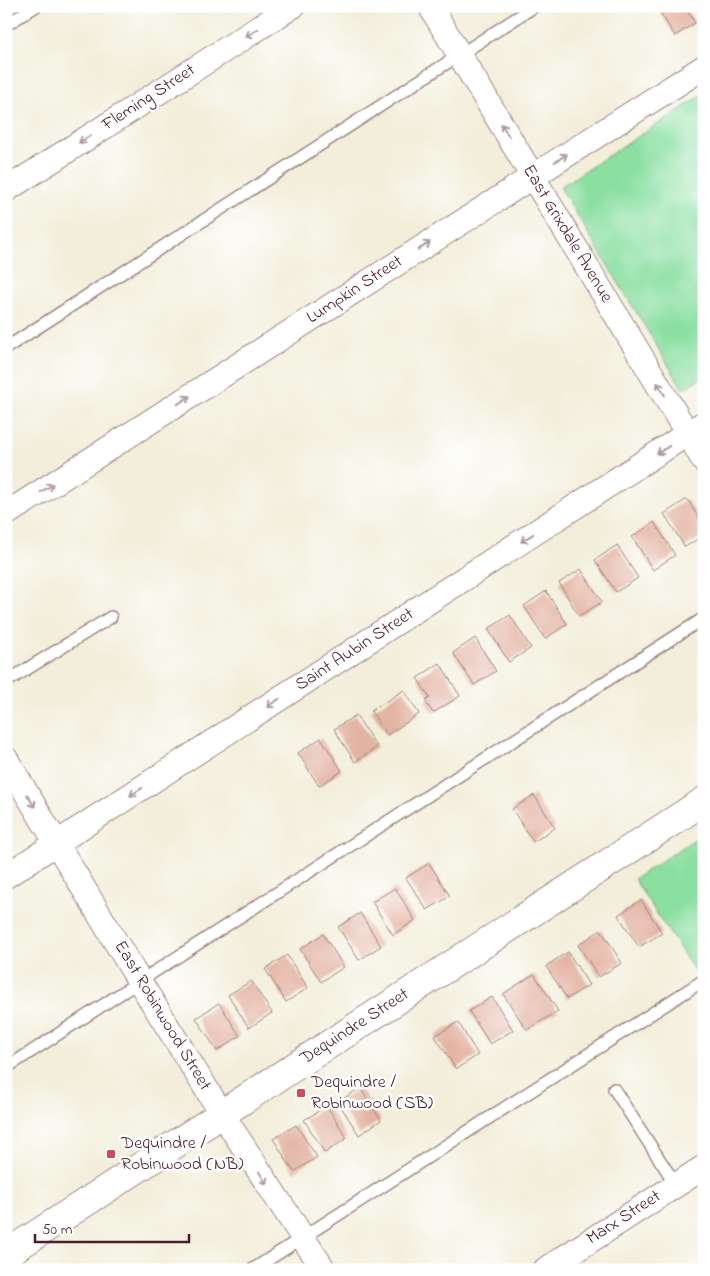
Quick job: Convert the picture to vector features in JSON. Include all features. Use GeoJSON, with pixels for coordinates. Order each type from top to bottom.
{"type":"FeatureCollection","features":[{"type":"Feature","properties":{"kind":"street","name":"Fleming Street"},"geometry":{"type":"LineString","coordinates":[[6,190],[293,6]]}},
{"type":"Feature","properties":{"kind":"street","name":"East Grixdale Avenue"},"geometry":{"type":"LineString","coordinates":[[430,6],[533,176],[696,429],[704,461]]}},
{"type":"Feature","properties":{"kind":"street","name":"Lumpkin Street"},"geometry":{"type":"LineString","coordinates":[[6,514],[704,67]]}},
{"type":"Feature","properties":{"kind":"street","name":"Saint Aubin Street"},"geometry":{"type":"LineString","coordinates":[[6,876],[696,429]]}},
{"type":"Feature","properties":{"kind":"street","name":"East Robinwood Street"},"geometry":{"type":"LineString","coordinates":[[6,759],[222,1114],[324,1270]]}},
{"type":"Feature","properties":{"kind":"street","name":"Dequindre Street"},"geometry":{"type":"LineString","coordinates":[[6,1254],[704,801]]}},
{"type":"Feature","properties":{"kind":"street","name":"Marx Street"},"geometry":{"type":"LineString","coordinates":[[545,1270],[704,1167]]}},
{"type":"Feature","properties":{"kind":"lane"},"geometry":{"type":"LineString","coordinates":[[6,26],[36,6]]}},
{"type":"Feature","properties":{"kind":"lane"},"geometry":{"type":"LineString","coordinates":[[6,348],[535,6]]}},
{"type":"Feature","properties":{"kind":"lane"},"geometry":{"type":"LineString","coordinates":[[6,682],[111,617]]}},
{"type":"Feature","properties":{"kind":"lane"},"geometry":{"type":"LineString","coordinates":[[6,1068],[704,618]]}},
{"type":"Feature","properties":{"kind":"lane"},"geometry":{"type":"LineString","coordinates":[[252,1270],[704,980]]}},
{"type":"Feature","properties":{"kind":"lane"},"geometry":{"type":"LineString","coordinates":[[614,1089],[676,1185]]}},
{"type":"Feature","properties":{"kind":"green space"},"geometry":{"type":"Polygon","coordinates":[[[704,94],[704,376],[683,389],[560,187],[704,94]]]}},
{"type":"Feature","properties":{"kind":"green space"},"geometry":{"type":"Polygon","coordinates":[[[704,833],[704,976],[700,979],[634,879],[704,833]]]}},
{"type":"Feature","properties":{"kind":"building"},"geometry":{"type":"Polygon","coordinates":[[[656,6],[684,6],[695,23],[675,36],[656,6]]]}},
{"type":"Feature","properties":{"kind":"building"},"geometry":{"type":"Polygon","coordinates":[[[687,499],[704,526],[704,535],[685,547],[664,514],[687,499]]]}},
{"type":"Feature","properties":{"kind":"building"},"geometry":{"type":"Polygon","coordinates":[[[654,522],[675,555],[653,570],[632,537],[654,522]]]}},
{"type":"Feature","properties":{"kind":"building"},"geometry":{"type":"Polygon","coordinates":[[[617,545],[638,578],[616,592],[595,560],[617,545]]]}},
{"type":"Feature","properties":{"kind":"building"},"geometry":{"type":"Polygon","coordinates":[[[581,569],[602,602],[579,616],[559,583],[581,569]]]}},
{"type":"Feature","properties":{"kind":"building"},"geometry":{"type":"Polygon","coordinates":[[[546,591],[567,624],[545,639],[524,606],[546,591]]]}},
{"type":"Feature","properties":{"kind":"building"},"geometry":{"type":"Polygon","coordinates":[[[510,615],[531,648],[509,662],[488,629],[510,615]]]}},
{"type":"Feature","properties":{"kind":"building"},"geometry":{"type":"Polygon","coordinates":[[[475,638],[496,671],[474,685],[453,653],[475,638]]]}},
{"type":"Feature","properties":{"kind":"building"},"geometry":{"type":"Polygon","coordinates":[[[440,663],[460,696],[433,713],[425,701],[430,698],[417,678],[440,663]]]}},
{"type":"Feature","properties":{"kind":"building"},"geometry":{"type":"Polygon","coordinates":[[[404,690],[419,714],[387,735],[371,711],[404,690]]]}},
{"type":"Feature","properties":{"kind":"building"},"geometry":{"type":"Polygon","coordinates":[[[356,715],[377,747],[355,762],[334,729],[356,715]]]}},
{"type":"Feature","properties":{"kind":"building"},"geometry":{"type":"Polygon","coordinates":[[[321,738],[342,771],[319,786],[298,753],[321,738]]]}},
{"type":"Feature","properties":{"kind":"building"},"geometry":{"type":"Polygon","coordinates":[[[534,795],[555,828],[533,842],[512,809],[534,795]]]}},
{"type":"Feature","properties":{"kind":"building"},"geometry":{"type":"Polygon","coordinates":[[[429,863],[450,896],[427,910],[406,878],[429,863]]]}},
{"type":"Feature","properties":{"kind":"building"},"geometry":{"type":"Polygon","coordinates":[[[395,888],[415,920],[393,935],[372,902],[395,888]]]}},
{"type":"Feature","properties":{"kind":"building"},"geometry":{"type":"Polygon","coordinates":[[[641,900],[662,933],[639,947],[618,915],[641,900]]]}},
{"type":"Feature","properties":{"kind":"building"},"geometry":{"type":"Polygon","coordinates":[[[360,913],[381,946],[359,960],[338,927],[360,913]]]}},
{"type":"Feature","properties":{"kind":"building"},"geometry":{"type":"Polygon","coordinates":[[[601,930],[622,963],[599,977],[578,945],[601,930]]]}},
{"type":"Feature","properties":{"kind":"building"},"geometry":{"type":"Polygon","coordinates":[[[323,934],[344,967],[321,982],[300,949],[323,934]]]}},
{"type":"Feature","properties":{"kind":"building"},"geometry":{"type":"Polygon","coordinates":[[[568,952],[589,985],[567,999],[546,966],[568,952]]]}},
{"type":"Feature","properties":{"kind":"building"},"geometry":{"type":"Polygon","coordinates":[[[287,955],[308,988],[286,1002],[265,969],[287,955]]]}},
{"type":"Feature","properties":{"kind":"building"},"geometry":{"type":"Polygon","coordinates":[[[534,974],[558,1011],[527,1030],[503,994],[534,974]]]}},
{"type":"Feature","properties":{"kind":"building"},"geometry":{"type":"Polygon","coordinates":[[[251,981],[272,1013],[249,1028],[228,995],[251,981]]]}},
{"type":"Feature","properties":{"kind":"building"},"geometry":{"type":"Polygon","coordinates":[[[492,997],[513,1030],[490,1044],[469,1011],[492,997]]]}},
{"type":"Feature","properties":{"kind":"building"},"geometry":{"type":"Polygon","coordinates":[[[219,1003],[240,1036],[217,1051],[196,1018],[219,1003]]]}},
{"type":"Feature","properties":{"kind":"building"},"geometry":{"type":"Polygon","coordinates":[[[458,1022],[478,1055],[456,1069],[435,1036],[458,1022]]]}},
{"type":"Feature","properties":{"kind":"building"},"geometry":{"type":"Polygon","coordinates":[[[360,1088],[381,1120],[359,1135],[338,1102],[360,1088]]]}},
{"type":"Feature","properties":{"kind":"building"},"geometry":{"type":"Polygon","coordinates":[[[327,1106],[347,1138],[325,1153],[304,1120],[327,1106]]]}},
{"type":"Feature","properties":{"kind":"building"},"geometry":{"type":"Polygon","coordinates":[[[296,1125],[317,1157],[294,1172],[273,1139],[296,1125]]]}},
{"type":"Feature","properties":{"kind":"place","name":"Dequindre / Robinwood (SB)"},"geometry":{"type":"Point","coordinates":[301,1093]}},
{"type":"Feature","properties":{"kind":"place","name":"Dequindre / Robinwood (NB)"},"geometry":{"type":"Point","coordinates":[111,1154]}}]}
